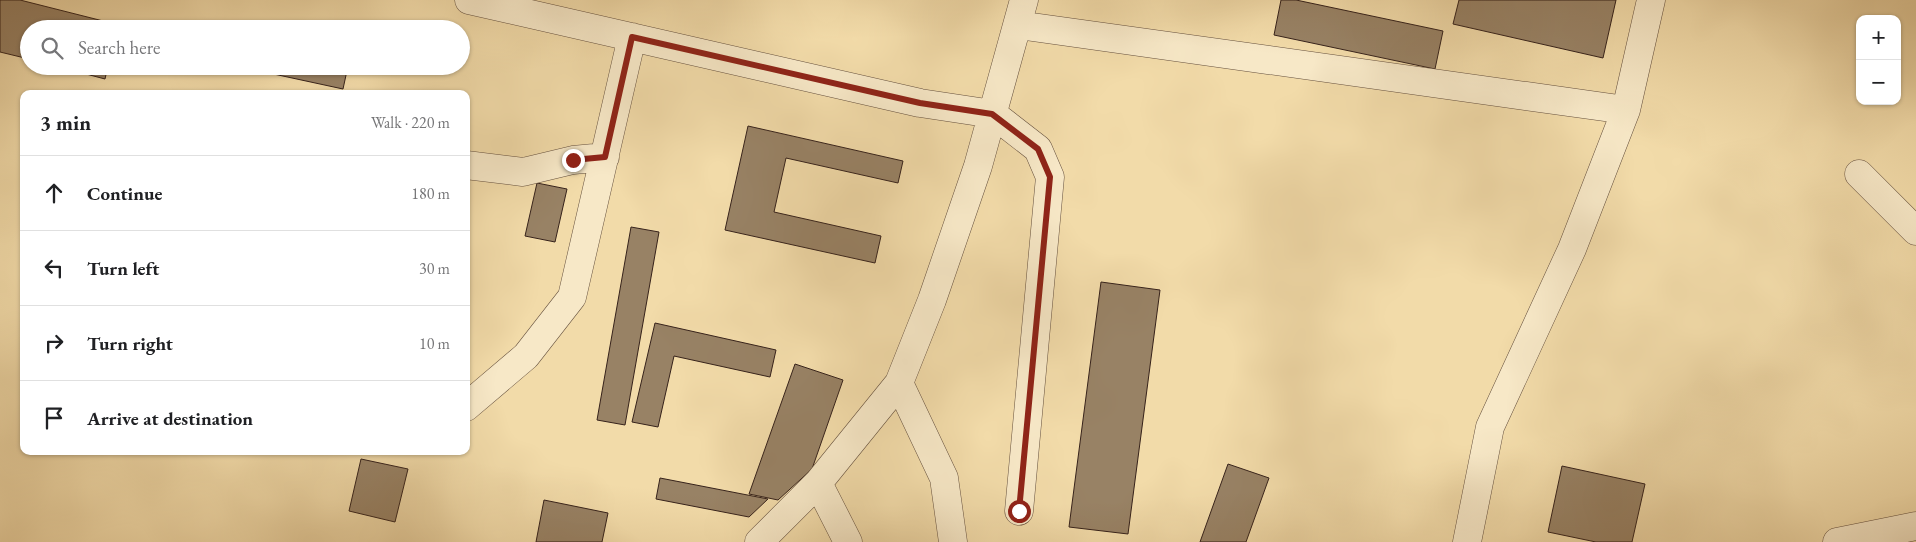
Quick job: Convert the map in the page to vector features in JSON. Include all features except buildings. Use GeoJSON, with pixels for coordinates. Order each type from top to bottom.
{"type":"FeatureCollection","features":[{"type":"Feature","properties":{"kind":"street"},"geometry":{"type":"LineString","coordinates":[[469,0],[920,103],[992,114],[1038,149],[1050,177],[1019,511]]}},
{"type":"Feature","properties":{"kind":"street"},"geometry":{"type":"LineString","coordinates":[[1466,542],[1490,427],[1572,249],[1626,110],[1651,0]]}},
{"type":"Feature","properties":{"kind":"street"},"geometry":{"type":"LineString","coordinates":[[760,542],[818,483],[899,383],[935,291],[978,166],[1021,12],[1626,110]]}},
{"type":"Feature","properties":{"kind":"street"},"geometry":{"type":"LineString","coordinates":[[470,404],[526,356],[572,297],[632,37]]}},
{"type":"Feature","properties":{"kind":"street"},"geometry":{"type":"LineString","coordinates":[[470,165],[523,172],[573,160],[605,157]]}},
{"type":"Feature","properties":{"kind":"street"},"geometry":{"type":"LineString","coordinates":[[1859,174],[1916,231]]}},
{"type":"Feature","properties":{"kind":"street"},"geometry":{"type":"LineString","coordinates":[[899,383],[944,478],[953,542]]}},
{"type":"Feature","properties":{"kind":"street"},"geometry":{"type":"LineString","coordinates":[[818,483],[848,542]]}},
{"type":"Feature","properties":{"kind":"street"},"geometry":{"type":"LineString","coordinates":[[1838,542],[1916,526]]}},
{"type":"Feature","properties":{"kind":"route"},"geometry":{"type":"LineString","coordinates":[[573,160],[605,157],[632,37],[920,103],[992,114],[1038,149],[1050,177],[1019,511]]}}]}
